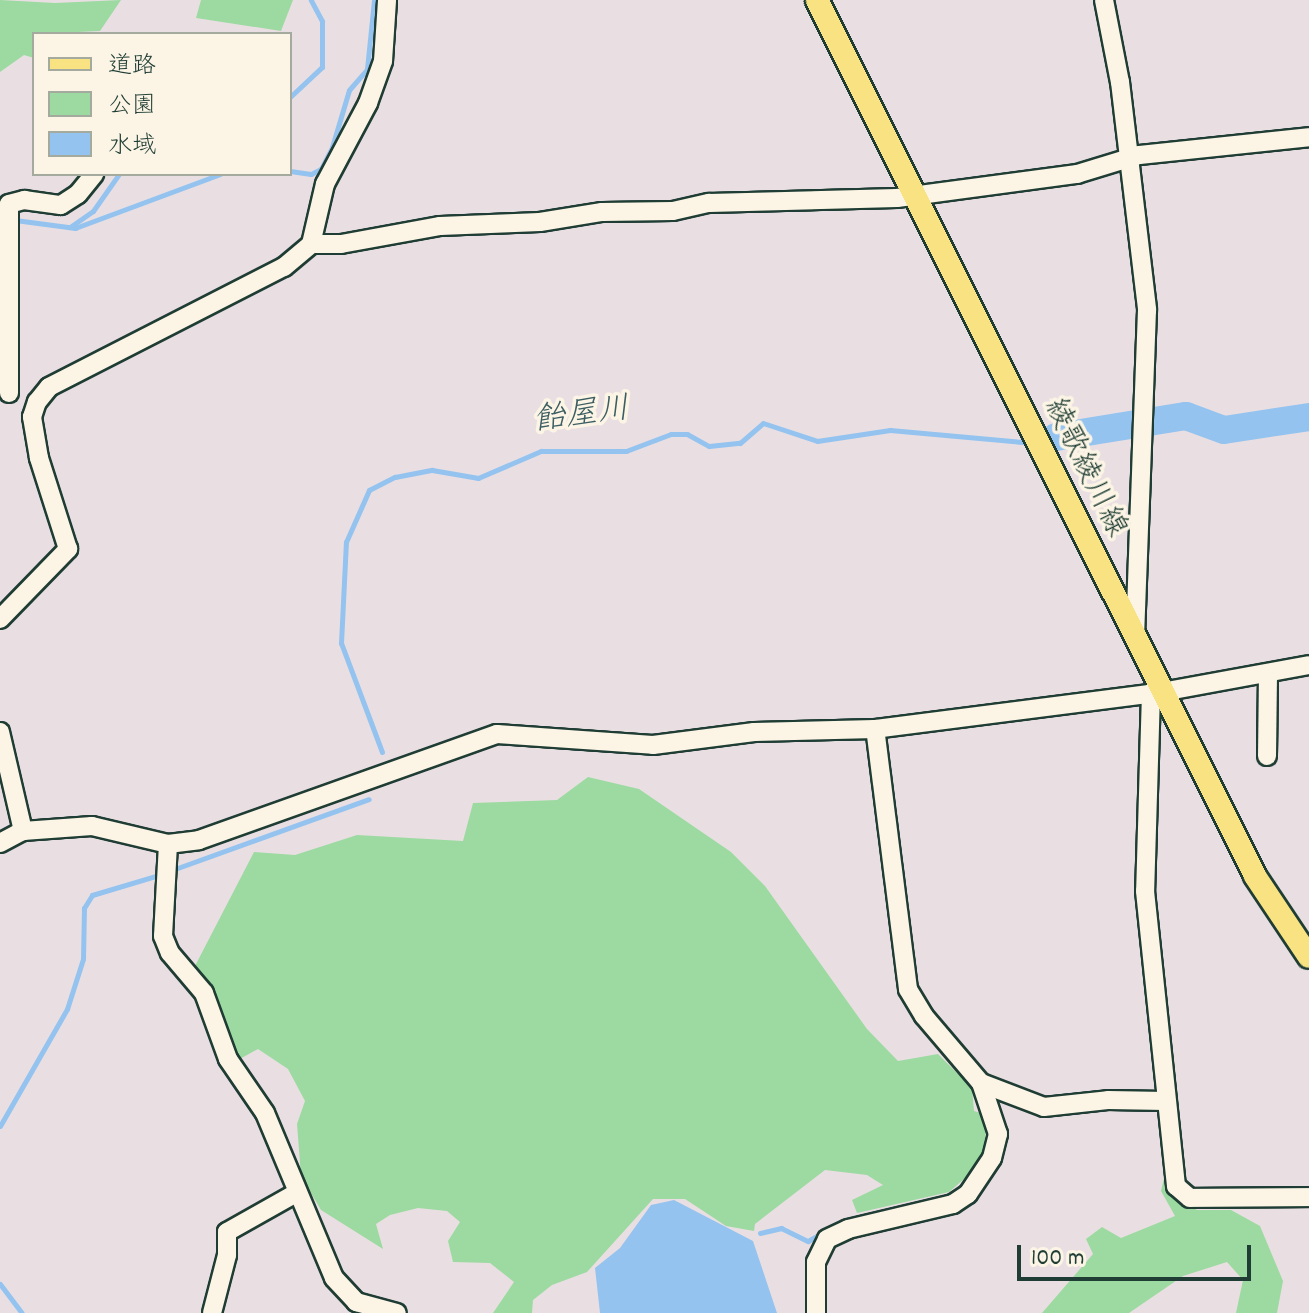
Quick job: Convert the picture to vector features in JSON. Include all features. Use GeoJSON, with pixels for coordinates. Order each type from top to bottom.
{"type":"FeatureCollection","features":[{"type":"Feature","properties":{"kind":"main road","name":"綾歌綾川線"},"geometry":{"type":"LineString","coordinates":[[817,0],[1135,641],[1156,693],[1255,876],[1309,957]]}},
{"type":"Feature","properties":{"kind":"street"},"geometry":{"type":"LineString","coordinates":[[311,244],[325,184],[368,103],[383,61],[387,0]]}},
{"type":"Feature","properties":{"kind":"street"},"geometry":{"type":"LineString","coordinates":[[1104,0],[1131,162],[1147,310],[1135,641]]}},
{"type":"Feature","properties":{"kind":"street"},"geometry":{"type":"LineString","coordinates":[[0,619],[68,549],[39,458],[32,417],[37,402],[49,387],[284,267],[311,244],[602,212],[914,195],[1131,162],[1139,155],[1309,137]]}},
{"type":"Feature","properties":{"kind":"street"},"geometry":{"type":"LineString","coordinates":[[37,402],[5,394],[5,213],[9,204],[24,200],[61,205],[78,194],[92,176]]}},
{"type":"Feature","properties":{"kind":"street"},"geometry":{"type":"LineString","coordinates":[[0,843],[23,831],[92,826],[167,852],[497,734],[653,745],[754,732],[875,729],[1156,693],[1309,665]]}},
{"type":"Feature","properties":{"kind":"street"},"geometry":{"type":"LineString","coordinates":[[1267,756],[1268,674]]}},
{"type":"Feature","properties":{"kind":"street"},"geometry":{"type":"LineString","coordinates":[[1156,693],[1145,891],[1176,1186],[1190,1198],[1309,1197]]}},
{"type":"Feature","properties":{"kind":"street"},"geometry":{"type":"LineString","coordinates":[[816,1313],[816,1262],[827,1239],[848,1229],[953,1204],[968,1194],[992,1158],[998,1134],[981,1083],[924,1016],[908,989],[875,729]]}},
{"type":"Feature","properties":{"kind":"street"},"geometry":{"type":"LineString","coordinates":[[0,732],[23,831]]}},
{"type":"Feature","properties":{"kind":"street"},"geometry":{"type":"LineString","coordinates":[[167,852],[163,936],[170,953],[204,993],[228,1059],[265,1113],[334,1278],[356,1302],[397,1313]]}},
{"type":"Feature","properties":{"kind":"street"},"geometry":{"type":"LineString","coordinates":[[981,1083],[1044,1107],[1108,1100],[1166,1101]]}},
{"type":"Feature","properties":{"kind":"street"},"geometry":{"type":"LineString","coordinates":[[212,1313],[227,1255],[227,1232],[298,1192]]}},
{"type":"Feature","properties":{"kind":"green space"},"geometry":{"type":"Polygon","coordinates":[[[0,0],[55,3],[121,0],[100,31],[32,32],[32,57],[24,55],[0,72],[0,0]]]}},
{"type":"Feature","properties":{"kind":"green space"},"geometry":{"type":"Polygon","coordinates":[[[201,0],[293,0],[281,31],[196,18],[201,0]]]}},
{"type":"Feature","properties":{"kind":"green space"},"geometry":{"type":"Polygon","coordinates":[[[588,777],[639,789],[731,852],[765,886],[867,1029],[898,1061],[938,1054],[972,1088],[974,1111],[981,1113],[986,1131],[983,1153],[972,1172],[949,1192],[857,1213],[852,1200],[883,1185],[867,1175],[825,1170],[755,1224],[754,1231],[726,1226],[685,1199],[653,1199],[587,1272],[552,1285],[533,1300],[532,1313],[493,1313],[514,1282],[490,1263],[453,1262],[448,1241],[460,1222],[447,1211],[418,1208],[390,1215],[376,1224],[383,1249],[321,1210],[301,1176],[297,1124],[305,1101],[288,1069],[258,1049],[238,1060],[195,966],[254,852],[295,855],[357,835],[463,841],[473,803],[557,800],[588,777]]]}},
{"type":"Feature","properties":{"kind":"green space"},"geometry":{"type":"Polygon","coordinates":[[[1165,1174],[1173,1195],[1197,1210],[1231,1210],[1260,1226],[1283,1281],[1277,1313],[1236,1313],[1243,1280],[1227,1262],[1183,1276],[1129,1313],[1042,1313],[1093,1254],[1086,1239],[1102,1227],[1121,1238],[1175,1216],[1161,1191],[1165,1174]]]}},
{"type":"Feature","properties":{"kind":"water"},"geometry":{"type":"Polygon","coordinates":[[[674,1200],[753,1241],[777,1313],[600,1313],[595,1268],[620,1248],[651,1205],[674,1200]]]}},
{"type":"Feature","properties":{"kind":"waterway"},"geometry":{"type":"LineString","coordinates":[[292,95],[322,67],[322,21],[311,0]]}},
{"type":"Feature","properties":{"kind":"waterway"},"geometry":{"type":"LineString","coordinates":[[292,171],[311,174],[321,169],[332,147],[349,90],[367,69],[374,0]]}},
{"type":"Feature","properties":{"kind":"waterway"},"geometry":{"type":"LineString","coordinates":[[70,227],[93,211],[118,176]]}},
{"type":"Feature","properties":{"kind":"waterway"},"geometry":{"type":"LineString","coordinates":[[0,218],[75,228],[215,176]]}},
{"type":"Feature","properties":{"kind":"waterway"},"geometry":{"type":"LineString","coordinates":[[602,203],[644,203]]}},
{"type":"Feature","properties":{"kind":"waterway","name":"飴屋川"},"geometry":{"type":"LineString","coordinates":[[1056,437],[1186,416],[1224,430],[1309,417]]}},
{"type":"Feature","properties":{"kind":"waterway","name":"飴屋川"},"geometry":{"type":"LineString","coordinates":[[382,752],[341,643],[346,542],[369,490],[395,477],[432,470],[478,478],[541,451],[626,451],[671,434],[687,434],[709,446],[740,443],[763,423],[817,441],[890,430],[1022,442]]}},
{"type":"Feature","properties":{"kind":"waterway","name":"飴屋川"},"geometry":{"type":"LineString","coordinates":[[172,870],[369,799]]}},
{"type":"Feature","properties":{"kind":"waterway","name":"飴屋川"},"geometry":{"type":"LineString","coordinates":[[0,1126],[67,1009],[83,959],[84,908],[92,895],[162,874]]}},
{"type":"Feature","properties":{"kind":"waterway"},"geometry":{"type":"LineString","coordinates":[[760,1233],[781,1228],[808,1241],[825,1231]]}},
{"type":"Feature","properties":{"kind":"waterway"},"geometry":{"type":"LineString","coordinates":[[0,1284],[22,1313]]}}]}
